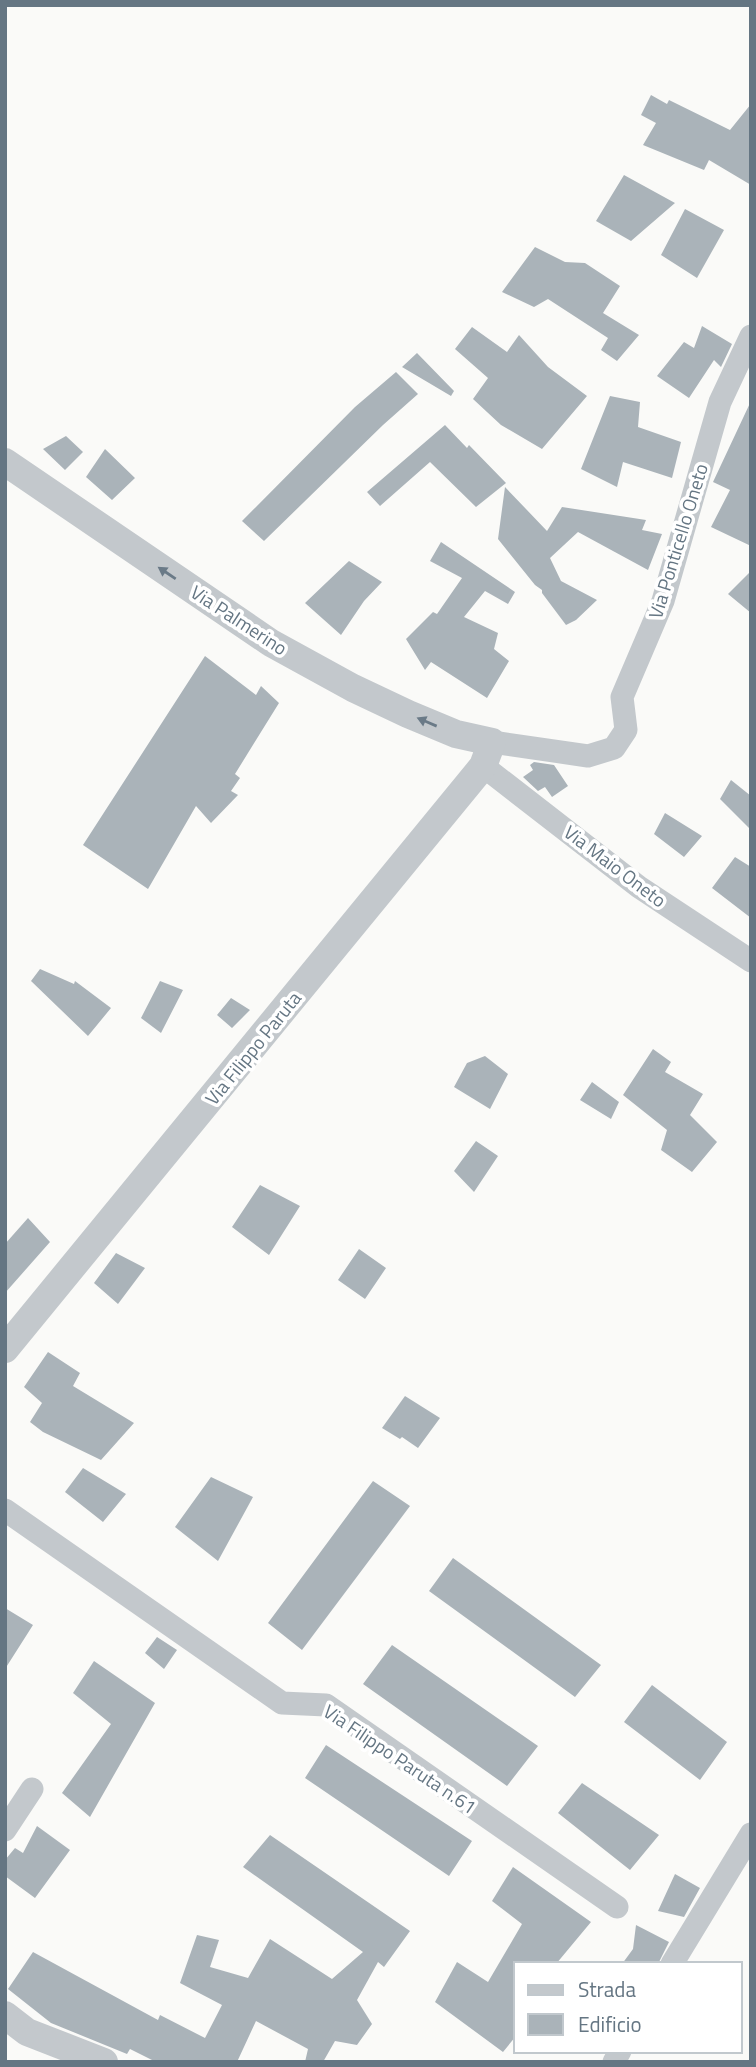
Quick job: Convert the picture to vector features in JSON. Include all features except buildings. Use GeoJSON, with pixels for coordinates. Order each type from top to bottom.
{"type":"FeatureCollection","features":[{"type":"Feature","properties":{"kind":"street","name":"Via Ponticello Oneto"},"geometry":{"type":"LineString","coordinates":[[488,754],[588,756],[614,748],[626,730],[622,697],[663,601],[720,401],[751,336]]}},
{"type":"Feature","properties":{"kind":"street","name":"Via Palmerino"},"geometry":{"type":"LineString","coordinates":[[5,462],[271,643],[353,688],[456,734],[488,754]]}},
{"type":"Feature","properties":{"kind":"street","name":"Via Maio Oneto"},"geometry":{"type":"LineString","coordinates":[[488,754],[639,887],[751,961]]}},
{"type":"Feature","properties":{"kind":"street","name":"Via Filippo Paruta"},"geometry":{"type":"LineString","coordinates":[[5,1349],[488,754]]}},
{"type":"Feature","properties":{"kind":"street","name":"Via Filippo Paruta n.61"},"geometry":{"type":"LineString","coordinates":[[5,1510],[282,1703],[326,1705],[617,1907]]}},
{"type":"Feature","properties":{"kind":"street"},"geometry":{"type":"LineString","coordinates":[[5,1830],[32,1789]]}},
{"type":"Feature","properties":{"kind":"street"},"geometry":{"type":"LineString","coordinates":[[673,1962],[751,1834]]}},
{"type":"Feature","properties":{"kind":"street"},"geometry":{"type":"LineString","coordinates":[[5,2015],[27,2032],[104,2062]]}}]}
